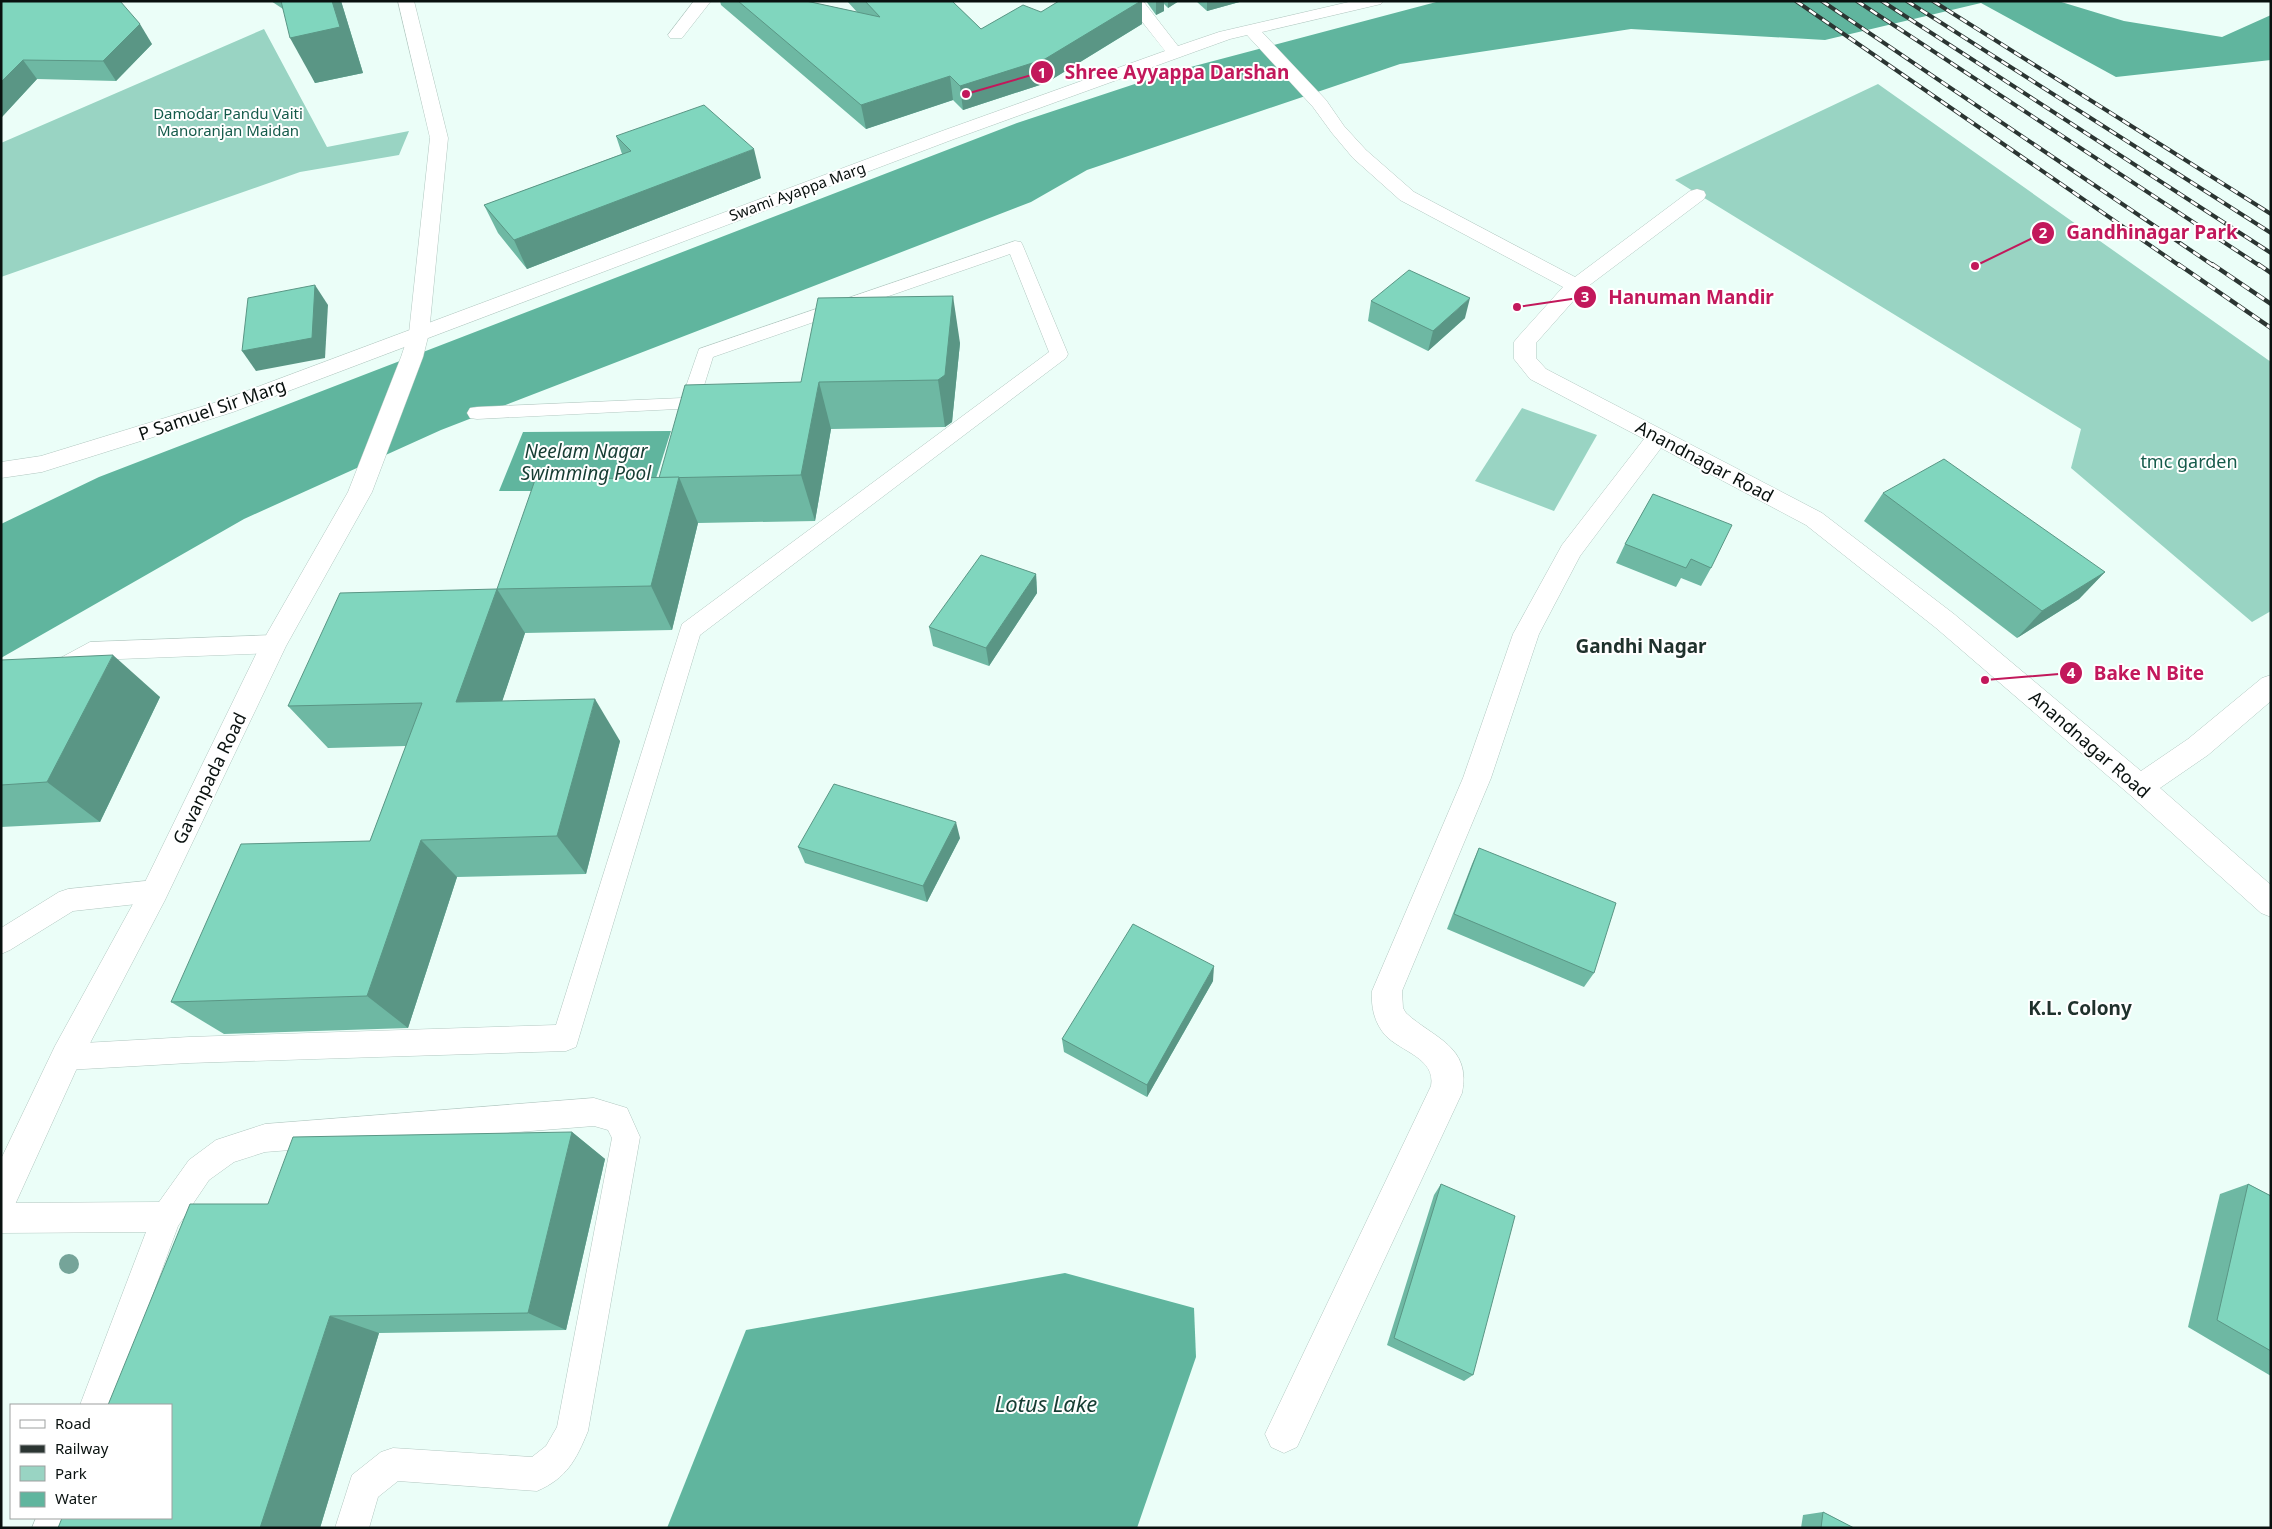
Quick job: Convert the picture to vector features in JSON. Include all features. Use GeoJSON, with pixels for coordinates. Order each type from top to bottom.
{"type":"FeatureCollection","features":[{"type":"Feature","properties":{"kind":"street","name":"Gavanpada Road"},"geometry":{"type":"LineString","coordinates":[[1,1197],[66,1057],[155,891],[274,644],[360,492],[412,357],[419,333],[439,138],[406,1]]}},
{"type":"Feature","properties":{"kind":"street"},"geometry":{"type":"LineString","coordinates":[[676,35],[703,1]]}},
{"type":"Feature","properties":{"kind":"street"},"geometry":{"type":"LineString","coordinates":[[1134,1],[1175,53]]}},
{"type":"Feature","properties":{"kind":"street","name":"Swami Ayappa Marg"},"geometry":{"type":"LineString","coordinates":[[419,333],[948,135],[1225,35],[1374,1]]}},
{"type":"Feature","properties":{"kind":"street"},"geometry":{"type":"LineString","coordinates":[[1250,29],[1318,111],[1384,178],[1407,196],[1576,286]]}},
{"type":"Feature","properties":{"kind":"street"},"geometry":{"type":"LineString","coordinates":[[1225,35],[1245,50]]}},
{"type":"Feature","properties":{"kind":"street","name":"Anandnagar Road"},"geometry":{"type":"LineString","coordinates":[[1697,195],[1576,286],[1525,342],[1525,359],[1538,374],[1814,519],[1945,621],[2140,787],[2271,904]]}},
{"type":"Feature","properties":{"kind":"street","name":"P Samuel Sir Marg"},"geometry":{"type":"LineString","coordinates":[[1,470],[42,464],[225,407],[419,333]]}},
{"type":"Feature","properties":{"kind":"street"},"geometry":{"type":"LineString","coordinates":[[1284,1434],[1446,1093],[1448,1074],[1441,1059],[1427,1045],[1397,1026],[1388,1014],[1387,991],[1477,778],[1526,634],[1571,551],[1658,436]]}},
{"type":"Feature","properties":{"kind":"street"},"geometry":{"type":"LineString","coordinates":[[2140,787],[2198,747],[2271,685]]}},
{"type":"Feature","properties":{"kind":"lane"},"geometry":{"type":"LineString","coordinates":[[66,1057],[198,1050],[566,1038],[690,630],[1059,354],[1015,246],[705,353],[690,404],[477,413]]}},
{"type":"Feature","properties":{"kind":"lane"},"geometry":{"type":"LineString","coordinates":[[1,701],[90,651],[274,644]]}},
{"type":"Feature","properties":{"kind":"lane"},"geometry":{"type":"LineString","coordinates":[[1,942],[68,900],[155,891]]}},
{"type":"Feature","properties":{"kind":"lane"},"geometry":{"type":"LineString","coordinates":[[96,1404],[167,1216],[199,1170],[226,1150],[265,1138],[594,1112],[617,1118],[626,1136],[572,1431],[558,1458],[537,1474],[393,1464],[364,1487],[352,1528]]}},
{"type":"Feature","properties":{"kind":"lane"},"geometry":{"type":"LineString","coordinates":[[1,1218],[167,1216]]}},
{"type":"Feature","properties":{"kind":"green space","name":"Damodar Pandu Vaiti Manoranjan Maidan"},"geometry":{"type":"Polygon","coordinates":[[[264,29],[327,147],[409,131],[399,155],[300,172],[1,277],[1,143],[264,29]]]}},
{"type":"Feature","properties":{"kind":"green space","name":"tmc garden"},"geometry":{"type":"Polygon","coordinates":[[[1878,84],[2271,362],[2271,611],[2252,622],[2071,468],[2081,429],[1675,180],[1878,84]]]}},
{"type":"Feature","properties":{"kind":"green space"},"geometry":{"type":"Polygon","coordinates":[[[1522,408],[1597,435],[1554,511],[1475,481],[1522,408]]]}},
{"type":"Feature","properties":{"kind":"water"},"geometry":{"type":"Polygon","coordinates":[[[1440,1],[2058,1],[2124,21],[2222,37],[2271,15],[2271,60],[2116,77],[1981,3],[1825,40],[1631,29],[1400,64],[1087,170],[1031,202],[441,430],[244,519],[1,658],[1,524],[99,477],[1017,123],[1168,73],[1440,1]]]}},
{"type":"Feature","properties":{"kind":"water","name":"Neelam Nagar Swimming Pool"},"geometry":{"type":"Polygon","coordinates":[[[671,431],[652,491],[499,491],[523,432],[671,431]]]}},
{"type":"Feature","properties":{"kind":"water","name":"Lotus Lake"},"geometry":{"type":"Polygon","coordinates":[[[1065,1273],[1194,1308],[1196,1357],[1137,1528],[667,1528],[746,1330],[1065,1273]]]}},
{"type":"Feature","properties":{"kind":"building"},"geometry":{"type":"Polygon","coordinates":[[[1,1],[120,1],[140,24],[103,61],[23,60],[1,82],[1,1]]]}},
{"type":"Feature","properties":{"kind":"building"},"geometry":{"type":"Polygon","coordinates":[[[281,1],[332,1],[340,27],[290,38],[281,1]]]}},
{"type":"Feature","properties":{"kind":"building"},"geometry":{"type":"Polygon","coordinates":[[[738,1],[806,1],[880,17],[865,1],[952,1],[981,29],[1023,5],[1041,12],[1059,1],[1141,1],[1045,59],[960,86],[950,76],[861,105],[738,1]]]}},
{"type":"Feature","properties":{"kind":"building"},"geometry":{"type":"Polygon","coordinates":[[[704,105],[754,149],[514,240],[484,205],[631,151],[616,136],[704,105]]]}},
{"type":"Feature","properties":{"kind":"building"},"geometry":{"type":"Polygon","coordinates":[[[1409,270],[1470,298],[1433,331],[1371,301],[1409,270]]]}},
{"type":"Feature","properties":{"kind":"building"},"geometry":{"type":"Polygon","coordinates":[[[315,285],[312,338],[242,351],[248,298],[315,285]]]}},
{"type":"Feature","properties":{"kind":"building"},"geometry":{"type":"Polygon","coordinates":[[[953,296],[945,375],[938,380],[819,382],[801,475],[659,478],[685,385],[801,382],[818,298],[953,296]]]}},
{"type":"Feature","properties":{"kind":"building"},"geometry":{"type":"Polygon","coordinates":[[[1944,459],[2105,572],[2042,611],[1883,493],[1944,459]]]}},
{"type":"Feature","properties":{"kind":"building"},"geometry":{"type":"Polygon","coordinates":[[[679,477],[651,586],[497,589],[535,480],[679,477]]]}},
{"type":"Feature","properties":{"kind":"building"},"geometry":{"type":"Polygon","coordinates":[[[1653,494],[1732,525],[1711,568],[1691,559],[1686,568],[1625,544],[1653,494]]]}},
{"type":"Feature","properties":{"kind":"building"},"geometry":{"type":"Polygon","coordinates":[[[981,555],[1036,574],[986,648],[929,627],[981,555]]]}},
{"type":"Feature","properties":{"kind":"building"},"geometry":{"type":"Polygon","coordinates":[[[497,589],[456,702],[595,699],[557,836],[421,840],[367,996],[171,1002],[241,844],[370,841],[422,703],[288,706],[340,593],[497,589]]]}},
{"type":"Feature","properties":{"kind":"building"},"geometry":{"type":"Polygon","coordinates":[[[113,655],[47,782],[1,785],[1,660],[113,655]]]}},
{"type":"Feature","properties":{"kind":"building"},"geometry":{"type":"Polygon","coordinates":[[[834,784],[956,822],[923,886],[798,847],[834,784]]]}},
{"type":"Feature","properties":{"kind":"building"},"geometry":{"type":"Polygon","coordinates":[[[1479,848],[1616,903],[1594,973],[1454,914],[1479,848]]]}},
{"type":"Feature","properties":{"kind":"building"},"geometry":{"type":"Polygon","coordinates":[[[1133,924],[1214,966],[1147,1085],[1062,1039],[1133,924]]]}},
{"type":"Feature","properties":{"kind":"building"},"geometry":{"type":"Polygon","coordinates":[[[572,1132],[528,1313],[330,1316],[260,1528],[58,1528],[62,1519],[172,1519],[172,1404],[108,1404],[190,1204],[268,1204],[293,1137],[572,1132]]]}},
{"type":"Feature","properties":{"kind":"building"},"geometry":{"type":"Polygon","coordinates":[[[1441,1184],[1515,1216],[1473,1375],[1394,1338],[1441,1184]]]}},
{"type":"Feature","properties":{"kind":"building"},"geometry":{"type":"Polygon","coordinates":[[[2248,1184],[2271,1196],[2271,1351],[2217,1320],[2248,1184]]]}},
{"type":"Feature","properties":{"kind":"building"},"geometry":{"type":"Polygon","coordinates":[[[1823,1512],[1854,1528],[1821,1528],[1823,1512]]]}},
{"type":"Feature","properties":{"kind":"railway"},"geometry":{"type":"LineString","coordinates":[[1796,1],[2180,266]]}},
{"type":"Feature","properties":{"kind":"railway"},"geometry":{"type":"LineString","coordinates":[[1822,1],[2214,266]]}},
{"type":"Feature","properties":{"kind":"railway"},"geometry":{"type":"LineString","coordinates":[[1857,1],[2260,266]]}},
{"type":"Feature","properties":{"kind":"railway"},"geometry":{"type":"LineString","coordinates":[[1882,1],[2271,253]]}},
{"type":"Feature","properties":{"kind":"railway"},"geometry":{"type":"LineString","coordinates":[[1907,1],[2271,233]]}},
{"type":"Feature","properties":{"kind":"railway"},"geometry":{"type":"LineString","coordinates":[[1933,1],[2271,214]]}},
{"type":"Feature","properties":{"kind":"railway"},"geometry":{"type":"LineString","coordinates":[[2178,264],[2271,328]]}},
{"type":"Feature","properties":{"kind":"railway"},"geometry":{"type":"LineString","coordinates":[[2212,264],[2271,304]]}},
{"type":"Feature","properties":{"kind":"railway"},"geometry":{"type":"LineString","coordinates":[[2258,264],[2271,273]]}},
{"type":"Feature","properties":{"kind":"place","name":"Shree Ayyappa Darshan"},"geometry":{"type":"Point","coordinates":[966,94]}},
{"type":"Feature","properties":{"kind":"place","name":"Gandhinagar Park"},"geometry":{"type":"Point","coordinates":[1975,266]}},
{"type":"Feature","properties":{"kind":"place","name":"Hanuman Mandir"},"geometry":{"type":"Point","coordinates":[1517,307]}},
{"type":"Feature","properties":{"kind":"place","name":"Bake N Bite"},"geometry":{"type":"Point","coordinates":[1985,680]}},
{"type":"Feature","properties":{"kind":"district","name":"Gandhi Nagar"},"geometry":{"type":"Point","coordinates":[1641,646]}},
{"type":"Feature","properties":{"kind":"district","name":"K.L. Colony"},"geometry":{"type":"Point","coordinates":[2080,1008]}}]}
